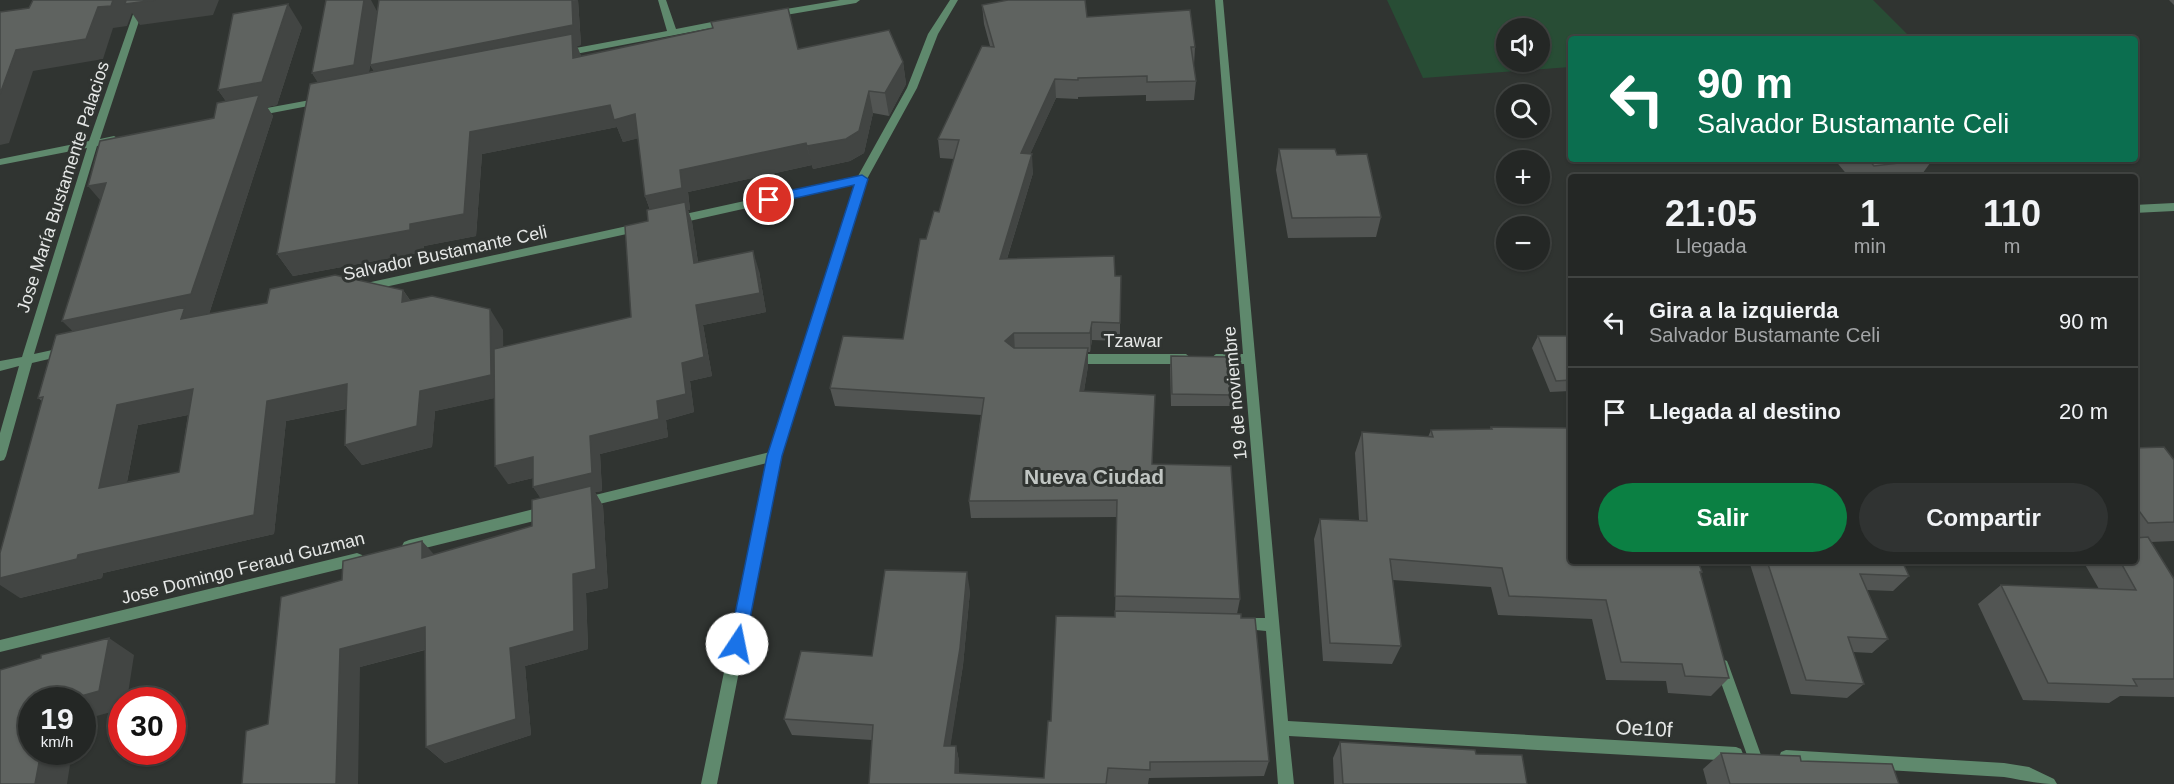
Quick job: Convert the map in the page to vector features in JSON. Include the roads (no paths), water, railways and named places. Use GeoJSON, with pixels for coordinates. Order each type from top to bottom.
{"type":"FeatureCollection","features":[{"type":"Feature","properties":{"kind":"street","name":"Jose María Bustamente Palacios"},"geometry":{"type":"LineString","coordinates":[[0,456],[25,360],[91,143],[141,0]]}},
{"type":"Feature","properties":{"kind":"street"},"geometry":{"type":"LineString","coordinates":[[662,0],[672,32]]}},
{"type":"Feature","properties":{"kind":"street"},"geometry":{"type":"LineString","coordinates":[[764,16],[856,0]]}},
{"type":"Feature","properties":{"kind":"street"},"geometry":{"type":"LineString","coordinates":[[709,784],[775,456],[862,179],[912,88],[933,34],[954,0]]}},
{"type":"Feature","properties":{"kind":"street","name":"19 de noviembre"},"geometry":{"type":"LineString","coordinates":[[1219,0],[1286,784]]}},
{"type":"Feature","properties":{"kind":"street"},"geometry":{"type":"LineString","coordinates":[[557,55],[741,20]]}},
{"type":"Feature","properties":{"kind":"street"},"geometry":{"type":"LineString","coordinates":[[244,115],[327,100]]}},
{"type":"Feature","properties":{"kind":"street"},"geometry":{"type":"LineString","coordinates":[[0,162],[127,137]]}},
{"type":"Feature","properties":{"kind":"street","name":"Salvador Bustamante Celi"},"geometry":{"type":"LineString","coordinates":[[351,290],[862,179]]}},
{"type":"Feature","properties":{"kind":"street"},"geometry":{"type":"LineString","coordinates":[[2138,210],[2174,207]]}},
{"type":"Feature","properties":{"kind":"street"},"geometry":{"type":"LineString","coordinates":[[0,366],[83,348]]}},
{"type":"Feature","properties":{"kind":"street","name":"Tzawar"},"geometry":{"type":"LineString","coordinates":[[1062,359],[1251,359]]}},
{"type":"Feature","properties":{"kind":"street","name":"Jose Domingo Feraud Guzman"},"geometry":{"type":"LineString","coordinates":[[393,550],[775,456]]}},
{"type":"Feature","properties":{"kind":"street","name":"Jose Domingo Feraud Guzman"},"geometry":{"type":"LineString","coordinates":[[0,646],[370,556]]}},
{"type":"Feature","properties":{"kind":"street"},"geometry":{"type":"LineString","coordinates":[[1227,624],[1273,625]]}},
{"type":"Feature","properties":{"kind":"street"},"geometry":{"type":"LineString","coordinates":[[1716,647],[1754,755]]}},
{"type":"Feature","properties":{"kind":"street","name":"Oe10f"},"geometry":{"type":"LineString","coordinates":[[1281,728],[2004,770],[2029,774],[2049,784]]}},
{"type":"Feature","properties":{"kind":"district","name":"Nueva Ciudad"},"geometry":{"type":"Point","coordinates":[1094,476]}}]}
